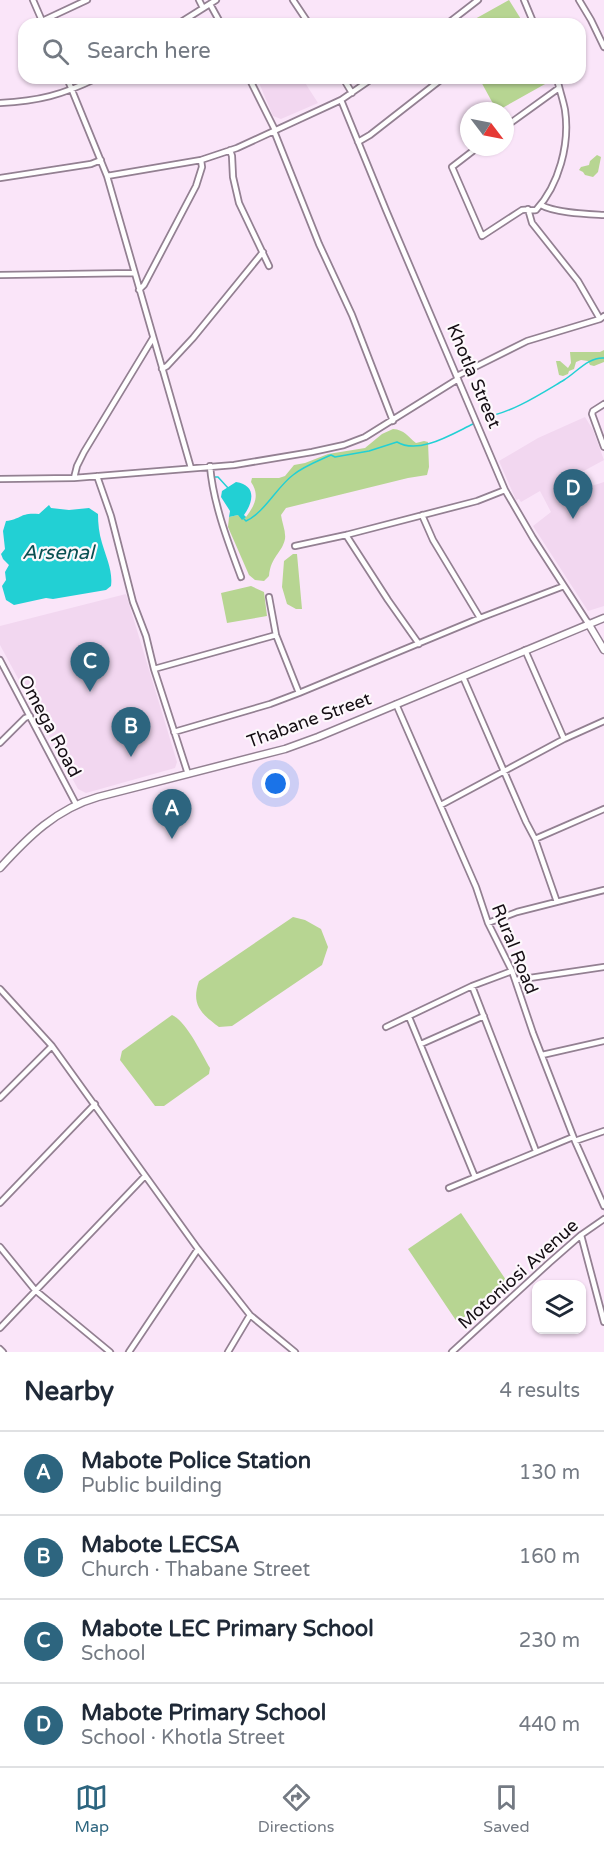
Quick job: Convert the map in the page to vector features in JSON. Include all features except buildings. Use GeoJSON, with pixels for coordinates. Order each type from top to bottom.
{"type":"FeatureCollection","features":[{"type":"Feature","properties":{"kind":"street"},"geometry":{"type":"LineString","coordinates":[[33,0],[41,18]]}},
{"type":"Feature","properties":{"kind":"street"},"geometry":{"type":"LineString","coordinates":[[53,18],[87,0]]}},
{"type":"Feature","properties":{"kind":"street"},"geometry":{"type":"LineString","coordinates":[[199,0],[203,8]]}},
{"type":"Feature","properties":{"kind":"street"},"geometry":{"type":"LineString","coordinates":[[187,18],[216,0]]}},
{"type":"Feature","properties":{"kind":"street"},"geometry":{"type":"LineString","coordinates":[[293,0],[305,18]]}},
{"type":"Feature","properties":{"kind":"street"},"geometry":{"type":"LineString","coordinates":[[455,18],[478,0]]}},
{"type":"Feature","properties":{"kind":"street"},"geometry":{"type":"LineString","coordinates":[[524,0],[532,18]]}},
{"type":"Feature","properties":{"kind":"street"},"geometry":{"type":"LineString","coordinates":[[579,0],[604,46]]}},
{"type":"Feature","properties":{"kind":"street"},"geometry":{"type":"LineString","coordinates":[[210,4],[218,18]]}},
{"type":"Feature","properties":{"kind":"street"},"geometry":{"type":"LineString","coordinates":[[70,84],[107,176],[191,468]]}},
{"type":"Feature","properties":{"kind":"street"},"geometry":{"type":"LineString","coordinates":[[0,103],[48,98],[84,84]]}},
{"type":"Feature","properties":{"kind":"street"},"geometry":{"type":"LineString","coordinates":[[252,84],[274,130],[319,244],[352,315],[393,421]]}},
{"type":"Feature","properties":{"kind":"street"},"geometry":{"type":"LineString","coordinates":[[347,84],[352,93]]}},
{"type":"Feature","properties":{"kind":"street"},"geometry":{"type":"LineString","coordinates":[[107,176],[201,160],[230,150],[341,100],[365,84]]}},
{"type":"Feature","properties":{"kind":"street"},"geometry":{"type":"LineString","coordinates":[[358,142],[435,84]]}},
{"type":"Feature","properties":{"kind":"street"},"geometry":{"type":"LineString","coordinates":[[466,156],[452,167],[482,236],[522,210],[528,208],[532,211],[536,210],[555,179],[565,148],[565,112],[558,84]]}},
{"type":"Feature","properties":{"kind":"street"},"geometry":{"type":"LineString","coordinates":[[514,120],[559,88]]}},
{"type":"Feature","properties":{"kind":"street","name":"Khotla Street"},"geometry":{"type":"LineString","coordinates":[[341,100],[505,490],[604,650]]}},
{"type":"Feature","properties":{"kind":"street"},"geometry":{"type":"LineString","coordinates":[[230,150],[239,203],[269,266]]}},
{"type":"Feature","properties":{"kind":"street"},"geometry":{"type":"LineString","coordinates":[[0,178],[91,164],[101,160]]}},
{"type":"Feature","properties":{"kind":"street"},"geometry":{"type":"LineString","coordinates":[[139,290],[144,285],[192,193],[202,167],[201,160]]}},
{"type":"Feature","properties":{"kind":"street"},"geometry":{"type":"LineString","coordinates":[[541,205],[568,212],[604,215]]}},
{"type":"Feature","properties":{"kind":"street"},"geometry":{"type":"LineString","coordinates":[[0,479],[74,478],[234,465],[344,445],[365,437],[393,421],[457,377],[528,341],[602,317],[578,281],[532,223],[528,208]]}},
{"type":"Feature","properties":{"kind":"street"},"geometry":{"type":"LineString","coordinates":[[162,369],[193,338],[263,252]]}},
{"type":"Feature","properties":{"kind":"street"},"geometry":{"type":"LineString","coordinates":[[0,275],[134,273]]}},
{"type":"Feature","properties":{"kind":"street"},"geometry":{"type":"LineString","coordinates":[[74,478],[84,452],[153,338]]}},
{"type":"Feature","properties":{"kind":"street"},"geometry":{"type":"LineString","coordinates":[[604,404],[592,414],[604,447]]}},
{"type":"Feature","properties":{"kind":"street"},"geometry":{"type":"LineString","coordinates":[[210,466],[221,517],[241,577]]}},
{"type":"Feature","properties":{"kind":"street"},"geometry":{"type":"LineString","coordinates":[[96,476],[111,516],[130,590],[188,774]]}},
{"type":"Feature","properties":{"kind":"street"},"geometry":{"type":"LineString","coordinates":[[295,546],[477,501],[505,490]]}},
{"type":"Feature","properties":{"kind":"street"},"geometry":{"type":"LineString","coordinates":[[422,515],[433,540],[480,618]]}},
{"type":"Feature","properties":{"kind":"street"},"geometry":{"type":"LineString","coordinates":[[346,535],[419,644]]}},
{"type":"Feature","properties":{"kind":"street"},"geometry":{"type":"LineString","coordinates":[[174,732],[270,704],[564,586]]}},
{"type":"Feature","properties":{"kind":"street"},"geometry":{"type":"LineString","coordinates":[[269,597],[276,635],[299,693]]}},
{"type":"Feature","properties":{"kind":"street","name":"Thabane Street"},"geometry":{"type":"LineString","coordinates":[[0,868],[26,839],[45,823],[76,804],[285,749],[604,618]]}},
{"type":"Feature","properties":{"kind":"street"},"geometry":{"type":"LineString","coordinates":[[154,669],[276,635]]}},
{"type":"Feature","properties":{"kind":"street"},"geometry":{"type":"LineString","coordinates":[[525,650],[564,738]]}},
{"type":"Feature","properties":{"kind":"street","name":"Omega Road"},"geometry":{"type":"LineString","coordinates":[[0,660],[76,804]]}},
{"type":"Feature","properties":{"kind":"street"},"geometry":{"type":"LineString","coordinates":[[463,676],[535,838],[557,902]]}},
{"type":"Feature","properties":{"kind":"street","name":"Rural Road"},"geometry":{"type":"LineString","coordinates":[[396,704],[476,887],[488,922],[516,980],[533,1034],[574,1139],[604,1206]]}},
{"type":"Feature","properties":{"kind":"street"},"geometry":{"type":"LineString","coordinates":[[0,743],[25,718],[30,716]]}},
{"type":"Feature","properties":{"kind":"street"},"geometry":{"type":"LineString","coordinates":[[441,805],[564,738],[604,720]]}},
{"type":"Feature","properties":{"kind":"street"},"geometry":{"type":"LineString","coordinates":[[535,838],[604,809]]}},
{"type":"Feature","properties":{"kind":"street"},"geometry":{"type":"LineString","coordinates":[[488,922],[517,912],[604,890]]}},
{"type":"Feature","properties":{"kind":"street"},"geometry":{"type":"LineString","coordinates":[[516,980],[604,967]]}},
{"type":"Feature","properties":{"kind":"street"},"geometry":{"type":"LineString","coordinates":[[386,1028],[472,986],[512,971]]}},
{"type":"Feature","properties":{"kind":"street"},"geometry":{"type":"LineString","coordinates":[[472,986],[536,1151]]}},
{"type":"Feature","properties":{"kind":"street"},"geometry":{"type":"LineString","coordinates":[[0,989],[52,1046],[198,1250],[250,1315],[294,1352]]}},
{"type":"Feature","properties":{"kind":"street"},"geometry":{"type":"LineString","coordinates":[[421,1044],[484,1016]]}},
{"type":"Feature","properties":{"kind":"street"},"geometry":{"type":"LineString","coordinates":[[410,1017],[475,1177]]}},
{"type":"Feature","properties":{"kind":"street"},"geometry":{"type":"LineString","coordinates":[[542,1055],[604,1041]]}},
{"type":"Feature","properties":{"kind":"street"},"geometry":{"type":"LineString","coordinates":[[0,1098],[52,1046]]}},
{"type":"Feature","properties":{"kind":"street"},"geometry":{"type":"LineString","coordinates":[[0,1203],[95,1104]]}},
{"type":"Feature","properties":{"kind":"street"},"geometry":{"type":"LineString","coordinates":[[449,1188],[536,1151],[604,1131]]}},
{"type":"Feature","properties":{"kind":"street"},"geometry":{"type":"LineString","coordinates":[[0,1328],[145,1176]]}},
{"type":"Feature","properties":{"kind":"street","name":"Motoniosi Avenue"},"geometry":{"type":"LineString","coordinates":[[452,1352],[503,1304],[582,1235],[604,1219]]}},
{"type":"Feature","properties":{"kind":"street"},"geometry":{"type":"LineString","coordinates":[[582,1235],[604,1322]]}},
{"type":"Feature","properties":{"kind":"street"},"geometry":{"type":"LineString","coordinates":[[0,1247],[35,1290],[110,1352]]}},
{"type":"Feature","properties":{"kind":"street"},"geometry":{"type":"LineString","coordinates":[[129,1352],[198,1250]]}},
{"type":"Feature","properties":{"kind":"street"},"geometry":{"type":"LineString","coordinates":[[228,1352],[250,1315]]}},
{"type":"Feature","properties":{"kind":"shaded area"},"geometry":{"type":"Polygon","coordinates":[[[260,84],[306,84],[318,103],[281,119],[273,116],[260,84]]]}},
{"type":"Feature","properties":{"kind":"shaded area"},"geometry":{"type":"Polygon","coordinates":[[[585,417],[593,430],[604,460],[580,473],[585,488],[604,482],[604,606],[588,611],[533,526],[551,512],[540,491],[521,502],[519,499],[516,500],[499,461],[538,438],[585,417]]]}},
{"type":"Feature","properties":{"kind":"shaded area"},"geometry":{"type":"Polygon","coordinates":[[[126,594],[177,762],[175,768],[86,793],[78,789],[0,645],[0,626],[126,594]]]}},
{"type":"Feature","properties":{"kind":"green space"},"geometry":{"type":"Polygon","coordinates":[[[509,0],[520,18],[477,18],[509,0]]]}},
{"type":"Feature","properties":{"kind":"green space"},"geometry":{"type":"Polygon","coordinates":[[[482,84],[545,84],[513,102],[492,102],[482,84]]]}},
{"type":"Feature","properties":{"kind":"green space"},"geometry":{"type":"Polygon","coordinates":[[[597,155],[601,157],[598,172],[593,177],[579,170],[589,165],[597,155]]]}},
{"type":"Feature","properties":{"kind":"green space"},"geometry":{"type":"Polygon","coordinates":[[[604,350],[604,362],[594,366],[588,361],[581,360],[576,362],[574,369],[568,374],[559,375],[556,361],[560,361],[568,368],[571,363],[570,352],[604,350]]]}},
{"type":"Feature","properties":{"kind":"green space"},"geometry":{"type":"Polygon","coordinates":[[[393,429],[403,432],[416,443],[428,442],[427,475],[286,508],[281,515],[285,539],[272,564],[269,576],[264,581],[255,580],[249,575],[228,527],[229,517],[238,515],[246,517],[254,504],[256,496],[251,482],[252,478],[285,476],[294,465],[328,454],[365,448],[382,434],[393,429]]]}},
{"type":"Feature","properties":{"kind":"green space"},"geometry":{"type":"Polygon","coordinates":[[[293,554],[297,554],[302,609],[296,609],[287,604],[282,587],[284,561],[293,554]]]}},
{"type":"Feature","properties":{"kind":"green space"},"geometry":{"type":"Polygon","coordinates":[[[251,586],[264,592],[267,616],[227,623],[221,593],[251,586]]]}},
{"type":"Feature","properties":{"kind":"green space"},"geometry":{"type":"Polygon","coordinates":[[[293,917],[305,920],[321,929],[328,947],[322,965],[232,1026],[219,1027],[199,1007],[196,996],[199,981],[293,917]]]}},
{"type":"Feature","properties":{"kind":"green space"},"geometry":{"type":"Polygon","coordinates":[[[172,1015],[183,1024],[193,1038],[210,1068],[209,1074],[164,1106],[155,1106],[120,1060],[122,1051],[172,1015]]]}},
{"type":"Feature","properties":{"kind":"green space"},"geometry":{"type":"Polygon","coordinates":[[[461,1213],[510,1286],[457,1322],[408,1249],[461,1213]]]}},
{"type":"Feature","properties":{"kind":"water"},"geometry":{"type":"Polygon","coordinates":[[[236,482],[247,486],[251,494],[250,504],[244,515],[246,517],[242,520],[238,515],[229,517],[230,511],[221,497],[222,491],[236,482]]]}},
{"type":"Feature","properties":{"kind":"water","name":"Arsenal"},"geometry":{"type":"Polygon","coordinates":[[[49,505],[51,508],[69,510],[89,508],[98,514],[100,536],[110,569],[111,586],[106,590],[14,605],[6,600],[2,586],[6,580],[5,572],[9,565],[1,554],[5,549],[3,531],[6,521],[28,514],[39,514],[49,505]]]}},
{"type":"Feature","properties":{"kind":"waterway"},"geometry":{"type":"LineString","coordinates":[[484,417],[504,412],[526,402],[564,380],[588,362],[604,358]]}},
{"type":"Feature","properties":{"kind":"waterway"},"geometry":{"type":"LineString","coordinates":[[244,519],[246,521],[258,513],[297,472],[331,455],[335,457],[369,451],[397,442],[415,446],[425,445],[446,438],[473,424]]}},
{"type":"Feature","properties":{"kind":"waterway"},"geometry":{"type":"LineString","coordinates":[[214,477],[218,477],[228,488]]}},
{"type":"Feature","properties":{"kind":"place","name":"Mabote Primary School"},"geometry":{"type":"Point","coordinates":[573,519]}},
{"type":"Feature","properties":{"kind":"place","name":"Mabote LEC Primary School"},"geometry":{"type":"Point","coordinates":[90,692]}},
{"type":"Feature","properties":{"kind":"place","name":"Mabote LECSA"},"geometry":{"type":"Point","coordinates":[131,757]}},
{"type":"Feature","properties":{"kind":"place","name":"Mabote Police Station"},"geometry":{"type":"Point","coordinates":[172,839]}}]}
